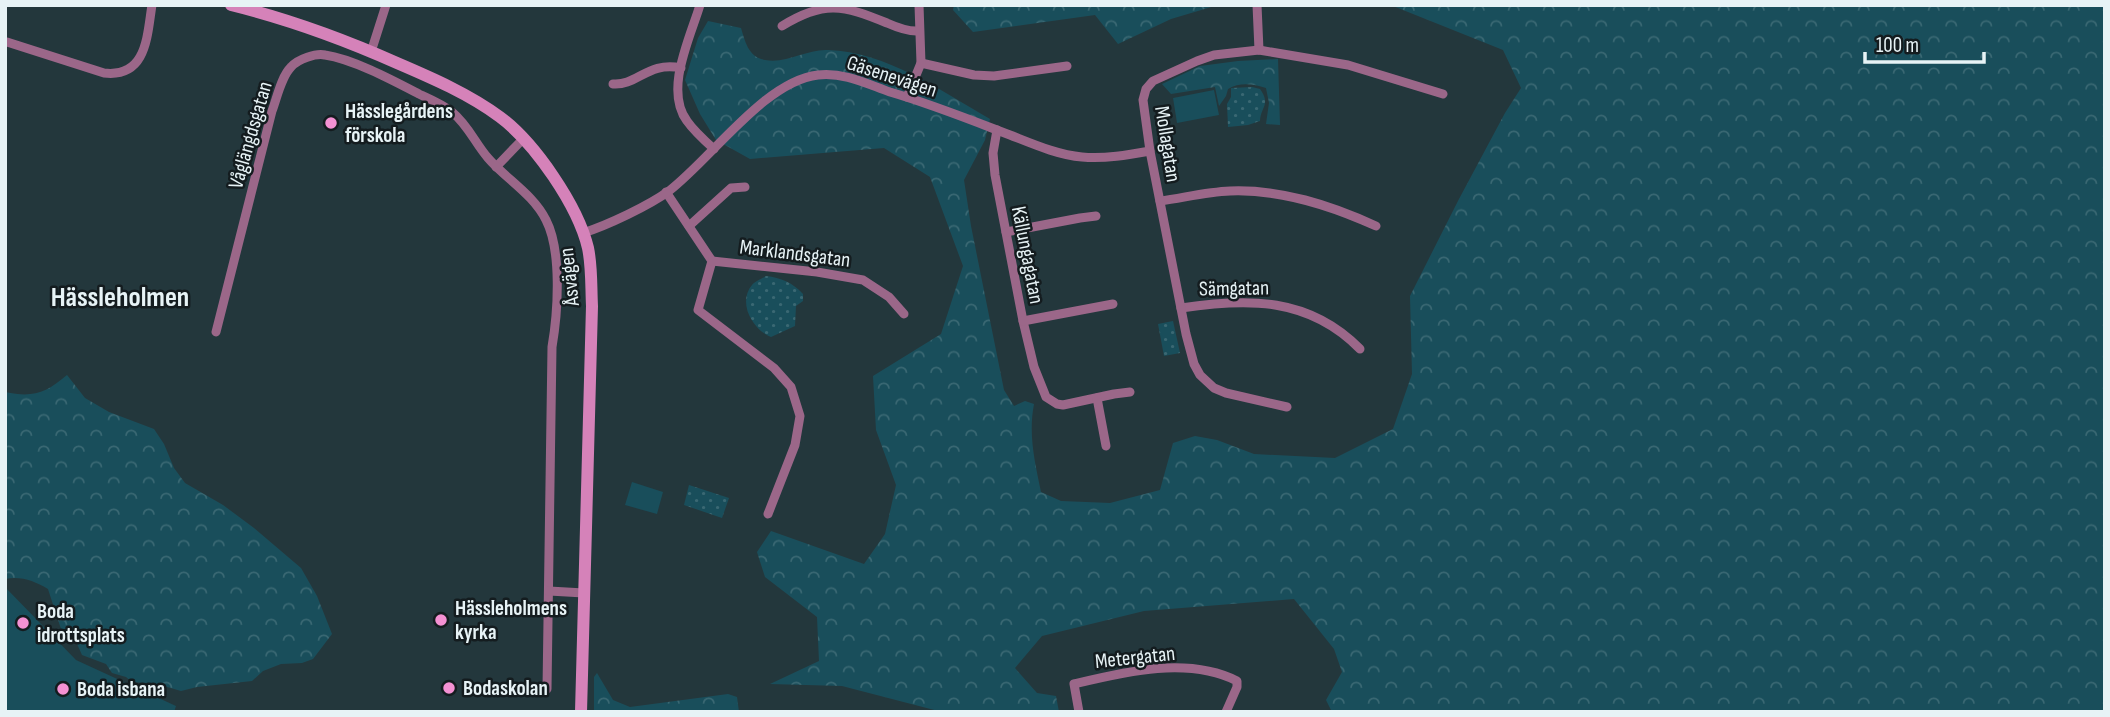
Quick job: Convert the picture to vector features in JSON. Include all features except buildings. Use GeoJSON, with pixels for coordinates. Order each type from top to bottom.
{"type":"FeatureCollection","features":[{"type":"Feature","properties":{"kind":"street"},"geometry":{"type":"LineString","coordinates":[[7,42],[104,73],[120,73],[129,69],[143,54],[152,5]]}},
{"type":"Feature","properties":{"kind":"street","name":"Åsvägen"},"geometry":{"type":"LineString","coordinates":[[231,5],[302,25],[371,52],[468,97],[500,117],[523,139],[562,188],[583,233],[590,261],[592,306],[581,712]]}},
{"type":"Feature","properties":{"kind":"street"},"geometry":{"type":"LineString","coordinates":[[371,52],[386,5]]}},
{"type":"Feature","properties":{"kind":"street"},"geometry":{"type":"LineString","coordinates":[[700,5],[681,68],[677,96],[687,122],[714,149]]}},
{"type":"Feature","properties":{"kind":"street"},"geometry":{"type":"LineString","coordinates":[[907,97],[921,63],[919,5]]}},
{"type":"Feature","properties":{"kind":"street"},"geometry":{"type":"LineString","coordinates":[[1257,5],[1259,50]]}},
{"type":"Feature","properties":{"kind":"street"},"geometry":{"type":"LineString","coordinates":[[782,26],[796,17],[823,8],[846,8],[913,32],[919,31]]}},
{"type":"Feature","properties":{"kind":"street","name":"Mollagatan"},"geometry":{"type":"LineString","coordinates":[[1287,407],[1214,388],[1206,382],[1194,364],[1185,334],[1150,151],[1143,100],[1146,89],[1153,81],[1196,61],[1214,55],[1259,50],[1348,65],[1443,94]]}},
{"type":"Feature","properties":{"kind":"street","name":"Våglängdsgatan"},"geometry":{"type":"LineString","coordinates":[[216,332],[272,111],[291,66],[322,54],[387,77],[449,110],[471,131],[482,151],[496,167],[539,208],[547,220],[554,250],[556,271],[552,347],[547,689]]}},
{"type":"Feature","properties":{"kind":"street"},"geometry":{"type":"LineString","coordinates":[[921,63],[974,75],[994,76],[1067,66]]}},
{"type":"Feature","properties":{"kind":"street"},"geometry":{"type":"LineString","coordinates":[[613,85],[620,85],[658,67],[681,68]]}},
{"type":"Feature","properties":{"kind":"street","name":"Gäsenevägen"},"geometry":{"type":"LineString","coordinates":[[583,233],[610,223],[666,192],[764,101],[791,82],[818,75],[850,78],[1044,148],[1080,157],[1122,156],[1150,151]]}},
{"type":"Feature","properties":{"kind":"street","name":"Källungagatan"},"geometry":{"type":"LineString","coordinates":[[997,130],[993,163],[1023,321],[1040,385],[1046,397],[1057,404],[1097,398]]}},
{"type":"Feature","properties":{"kind":"street"},"geometry":{"type":"LineString","coordinates":[[496,167],[523,139]]}},
{"type":"Feature","properties":{"kind":"street"},"geometry":{"type":"LineString","coordinates":[[689,226],[731,188],[745,187]]}},
{"type":"Feature","properties":{"kind":"street"},"geometry":{"type":"LineString","coordinates":[[1160,201],[1227,191],[1265,192],[1314,202],[1376,226]]}},
{"type":"Feature","properties":{"kind":"street","name":"Marklandsgatan"},"geometry":{"type":"LineString","coordinates":[[666,192],[712,261],[698,310],[774,368],[790,387],[800,416],[795,445],[768,514]]}},
{"type":"Feature","properties":{"kind":"street"},"geometry":{"type":"LineString","coordinates":[[1006,232],[1097,216]]}},
{"type":"Feature","properties":{"kind":"street","name":"Marklandsgatan"},"geometry":{"type":"LineString","coordinates":[[712,261],[817,272],[863,280],[889,297],[904,314]]}},
{"type":"Feature","properties":{"kind":"street","name":"Sämgatan"},"geometry":{"type":"LineString","coordinates":[[1181,308],[1222,302],[1278,304],[1310,315],[1348,337],[1360,349]]}},
{"type":"Feature","properties":{"kind":"street"},"geometry":{"type":"LineString","coordinates":[[1023,321],[1113,304]]}},
{"type":"Feature","properties":{"kind":"street"},"geometry":{"type":"LineString","coordinates":[[1105,446],[1097,398],[1130,392]]}},
{"type":"Feature","properties":{"kind":"street"},"geometry":{"type":"LineString","coordinates":[[549,591],[584,593]]}},
{"type":"Feature","properties":{"kind":"street","name":"Metergatan"},"geometry":{"type":"LineString","coordinates":[[1079,712],[1074,684],[1115,674],[1156,669],[1210,671],[1237,681],[1226,712]]}},
{"type":"Feature","properties":{"kind":"green space"},"geometry":{"type":"Polygon","coordinates":[[[954,5],[1218,5],[1171,19],[1118,44],[1095,15],[973,32],[953,10],[954,5]]]}},
{"type":"Feature","properties":{"kind":"green space"},"geometry":{"type":"Polygon","coordinates":[[[1387,5],[2105,5],[2105,712],[1332,712],[1326,700],[1342,672],[1334,649],[1294,599],[1144,611],[1042,636],[1015,668],[1037,693],[1056,696],[1059,712],[942,712],[842,686],[770,684],[819,661],[817,617],[765,577],[757,552],[771,531],[864,564],[885,534],[896,485],[876,430],[873,376],[941,334],[963,266],[930,177],[884,148],[750,159],[716,140],[700,114],[685,80],[698,38],[708,21],[741,28],[751,52],[765,60],[781,60],[820,50],[871,57],[913,75],[990,119],[985,140],[964,180],[1004,390],[1014,406],[1025,401],[1034,404],[1032,438],[1041,492],[1061,501],[1110,503],[1160,490],[1173,443],[1195,436],[1217,440],[1254,454],[1335,458],[1393,429],[1412,374],[1410,296],[1459,199],[1521,88],[1503,50],[1387,5]]]}},
{"type":"Feature","properties":{"kind":"green space"},"geometry":{"type":"Polygon","coordinates":[[[1278,59],[1280,125],[1266,124],[1269,103],[1266,88],[1237,85],[1228,89],[1219,106],[1215,87],[1171,94],[1162,84],[1200,66],[1278,59]]]}},
{"type":"Feature","properties":{"kind":"green space"},"geometry":{"type":"Polygon","coordinates":[[[1231,88],[1260,89],[1265,99],[1260,121],[1228,127],[1227,104],[1231,97],[1231,88]]]}},
{"type":"Feature","properties":{"kind":"green space"},"geometry":{"type":"Polygon","coordinates":[[[1214,90],[1219,115],[1177,123],[1173,98],[1214,90]]]}},
{"type":"Feature","properties":{"kind":"green space"},"geometry":{"type":"Polygon","coordinates":[[[766,276],[786,281],[803,294],[803,301],[796,306],[795,326],[771,337],[753,322],[746,300],[752,285],[766,276]]]}},
{"type":"Feature","properties":{"kind":"green space"},"geometry":{"type":"Polygon","coordinates":[[[1173,321],[1180,353],[1164,356],[1158,324],[1173,321]]]}},
{"type":"Feature","properties":{"kind":"green space"},"geometry":{"type":"Polygon","coordinates":[[[67,375],[85,398],[109,412],[154,429],[185,483],[223,505],[301,568],[317,596],[332,634],[313,659],[302,663],[281,664],[263,671],[252,681],[181,691],[157,684],[132,682],[112,673],[106,664],[82,655],[74,637],[61,629],[48,589],[28,580],[5,579],[5,392],[39,392],[67,375]]]}},
{"type":"Feature","properties":{"kind":"green space"},"geometry":{"type":"Polygon","coordinates":[[[632,482],[663,492],[657,514],[625,505],[632,482]]]}},
{"type":"Feature","properties":{"kind":"green space"},"geometry":{"type":"Polygon","coordinates":[[[689,485],[729,498],[722,518],[684,505],[689,485]]]}},
{"type":"Feature","properties":{"kind":"green space","name":"Boda idrottsplats"},"geometry":{"type":"Polygon","coordinates":[[[5,587],[76,660],[176,706],[174,712],[5,712],[5,587]]]}},
{"type":"Feature","properties":{"kind":"green space"},"geometry":{"type":"Polygon","coordinates":[[[597,673],[613,700],[630,707],[728,694],[737,697],[739,712],[594,712],[594,677],[597,673]]]}},
{"type":"Feature","properties":{"kind":"place","name":"Hässlegårdens förskola"},"geometry":{"type":"Point","coordinates":[331,123]}},
{"type":"Feature","properties":{"kind":"place","name":"Hässleholmens kyrka"},"geometry":{"type":"Point","coordinates":[441,620]}},
{"type":"Feature","properties":{"kind":"place","name":"Boda idrottsplats"},"geometry":{"type":"Point","coordinates":[23,623]}},
{"type":"Feature","properties":{"kind":"place","name":"Bodaskolan"},"geometry":{"type":"Point","coordinates":[449,688]}},
{"type":"Feature","properties":{"kind":"place","name":"Boda isbana"},"geometry":{"type":"Point","coordinates":[63,689]}},
{"type":"Feature","properties":{"kind":"district","name":"Hässleholmen"},"geometry":{"type":"Point","coordinates":[120,296]}}]}
